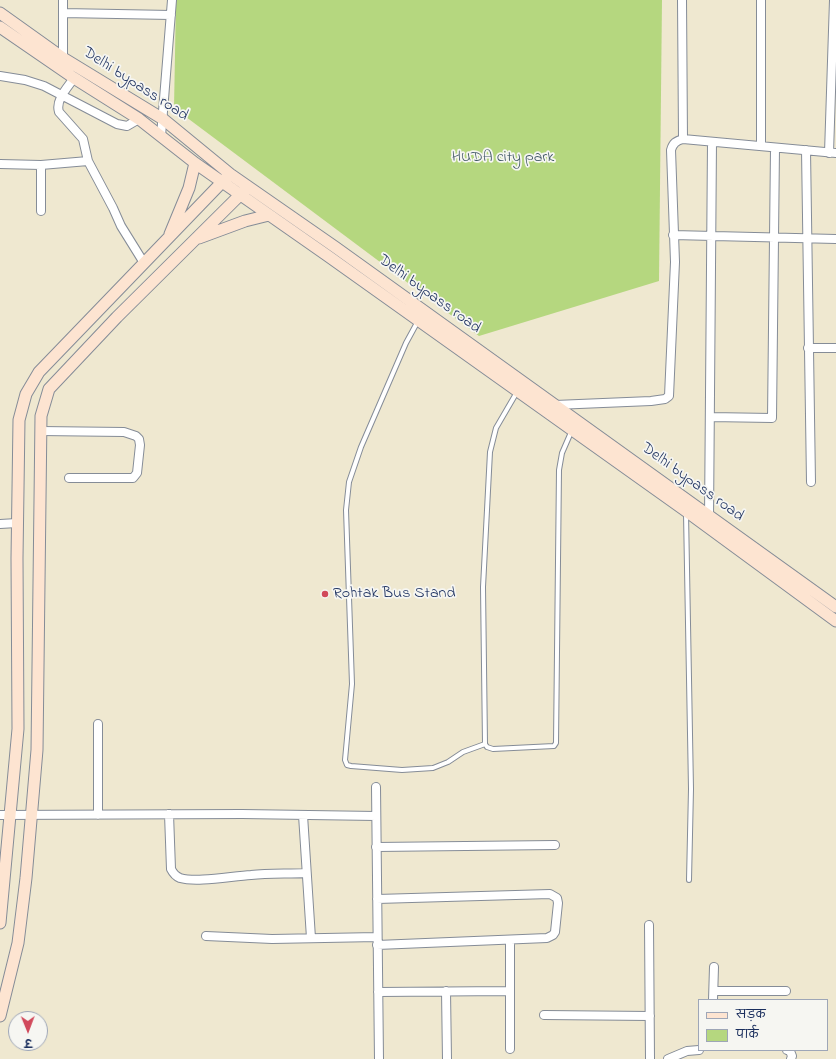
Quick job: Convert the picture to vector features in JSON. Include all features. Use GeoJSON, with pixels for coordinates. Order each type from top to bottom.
{"type":"FeatureCollection","features":[{"type":"Feature","properties":{"kind":"main road","name":"Delhi bypass road"},"geometry":{"type":"LineString","coordinates":[[0,13],[63,58],[163,120],[230,174],[422,310],[521,387],[574,425],[686,511],[836,620]]}},
{"type":"Feature","properties":{"kind":"main road","name":"Delhi bypass road"},"geometry":{"type":"LineString","coordinates":[[0,27],[74,78],[140,119],[195,163],[418,321],[521,387],[555,405],[574,425],[686,499],[836,606]]}},
{"type":"Feature","properties":{"kind":"main road"},"geometry":{"type":"LineString","coordinates":[[167,240],[189,188],[195,163]]}},
{"type":"Feature","properties":{"kind":"main road"},"geometry":{"type":"LineString","coordinates":[[0,923],[5,815],[18,729],[19,420],[26,394],[39,372],[230,174]]}},
{"type":"Feature","properties":{"kind":"main road"},"geometry":{"type":"LineString","coordinates":[[0,1016],[18,943],[26,878],[37,750],[40,431],[41,416],[49,389],[117,317],[248,187]]}},
{"type":"Feature","properties":{"kind":"main road"},"geometry":{"type":"LineString","coordinates":[[196,239],[245,221],[269,215]]}},
{"type":"Feature","properties":{"kind":"street"},"geometry":{"type":"LineString","coordinates":[[63,0],[63,58]]}},
{"type":"Feature","properties":{"kind":"street"},"geometry":{"type":"LineString","coordinates":[[162,136],[172,0]]}},
{"type":"Feature","properties":{"kind":"street"},"geometry":{"type":"LineString","coordinates":[[682,0],[683,139]]}},
{"type":"Feature","properties":{"kind":"street"},"geometry":{"type":"LineString","coordinates":[[761,0],[761,146]]}},
{"type":"Feature","properties":{"kind":"street"},"geometry":{"type":"LineString","coordinates":[[555,405],[651,401],[665,399],[669,396],[675,262],[672,145],[676,140],[683,139],[833,153],[834,0]]}},
{"type":"Feature","properties":{"kind":"street"},"geometry":{"type":"LineString","coordinates":[[63,13],[171,14]]}},
{"type":"Feature","properties":{"kind":"street"},"geometry":{"type":"LineString","coordinates":[[0,76],[25,80],[44,86],[117,124],[127,126],[140,119]]}},
{"type":"Feature","properties":{"kind":"street"},"geometry":{"type":"LineString","coordinates":[[74,78],[62,95],[58,105],[59,112],[83,139],[88,161],[121,226],[144,263]]}},
{"type":"Feature","properties":{"kind":"street"},"geometry":{"type":"LineString","coordinates":[[709,528],[712,142]]}},
{"type":"Feature","properties":{"kind":"street"},"geometry":{"type":"LineString","coordinates":[[710,417],[772,418],[775,148]]}},
{"type":"Feature","properties":{"kind":"street"},"geometry":{"type":"LineString","coordinates":[[806,150],[811,482]]}},
{"type":"Feature","properties":{"kind":"street"},"geometry":{"type":"LineString","coordinates":[[0,164],[41,165],[88,161]]}},
{"type":"Feature","properties":{"kind":"street"},"geometry":{"type":"LineString","coordinates":[[41,165],[41,211]]}},
{"type":"Feature","properties":{"kind":"street"},"geometry":{"type":"LineString","coordinates":[[674,235],[836,239]]}},
{"type":"Feature","properties":{"kind":"street"},"geometry":{"type":"LineString","coordinates":[[808,348],[836,348]]}},
{"type":"Feature","properties":{"kind":"street"},"geometry":{"type":"LineString","coordinates":[[40,431],[124,432],[131,433],[139,439],[140,445],[137,473],[133,478],[69,478]]}},
{"type":"Feature","properties":{"kind":"street"},"geometry":{"type":"LineString","coordinates":[[0,524],[18,523]]}},
{"type":"Feature","properties":{"kind":"street"},"geometry":{"type":"LineString","coordinates":[[98,724],[98,815]]}},
{"type":"Feature","properties":{"kind":"street"},"geometry":{"type":"LineString","coordinates":[[376,787],[379,1059]]}},
{"type":"Feature","properties":{"kind":"street"},"geometry":{"type":"LineString","coordinates":[[169,814],[171,869],[178,877],[185,879],[202,879],[306,873]]}},
{"type":"Feature","properties":{"kind":"street"},"geometry":{"type":"LineString","coordinates":[[5,815],[242,814],[376,816]]}},
{"type":"Feature","properties":{"kind":"street"},"geometry":{"type":"LineString","coordinates":[[303,815],[310,938]]}},
{"type":"Feature","properties":{"kind":"street"},"geometry":{"type":"LineString","coordinates":[[376,847],[555,845]]}},
{"type":"Feature","properties":{"kind":"street"},"geometry":{"type":"LineString","coordinates":[[206,936],[377,941],[510,940],[547,938],[553,935],[556,927],[558,898],[550,894],[377,899]]}},
{"type":"Feature","properties":{"kind":"street"},"geometry":{"type":"LineString","coordinates":[[649,925],[650,1059]]}},
{"type":"Feature","properties":{"kind":"street"},"geometry":{"type":"LineString","coordinates":[[510,940],[510,1049]]}},
{"type":"Feature","properties":{"kind":"street"},"geometry":{"type":"LineString","coordinates":[[714,967],[714,999]]}},
{"type":"Feature","properties":{"kind":"street"},"geometry":{"type":"LineString","coordinates":[[378,992],[510,991]]}},
{"type":"Feature","properties":{"kind":"street"},"geometry":{"type":"LineString","coordinates":[[714,991],[786,991]]}},
{"type":"Feature","properties":{"kind":"street"},"geometry":{"type":"LineString","coordinates":[[446,992],[447,1059]]}},
{"type":"Feature","properties":{"kind":"street"},"geometry":{"type":"LineString","coordinates":[[544,1015],[650,1016]]}},
{"type":"Feature","properties":{"kind":"street"},"geometry":{"type":"LineString","coordinates":[[668,1059],[686,1051],[698,1050]]}},
{"type":"Feature","properties":{"kind":"lane"},"geometry":{"type":"LineString","coordinates":[[422,310],[361,447],[349,482],[346,510],[352,684],[346,760],[347,764],[351,766],[402,770],[433,768],[448,762],[463,752],[485,744]]}},
{"type":"Feature","properties":{"kind":"lane"},"geometry":{"type":"LineString","coordinates":[[485,744],[483,587],[490,452],[496,428],[521,387]]}},
{"type":"Feature","properties":{"kind":"lane"},"geometry":{"type":"LineString","coordinates":[[485,744],[487,747],[493,748],[554,746],[556,743],[559,470],[562,453],[574,425]]}},
{"type":"Feature","properties":{"kind":"lane"},"geometry":{"type":"LineString","coordinates":[[686,499],[691,789],[689,880]]}},
{"type":"Feature","properties":{"kind":"green space","name":"HUDA city park"},"geometry":{"type":"Polygon","coordinates":[[[176,0],[662,0],[659,281],[479,336],[174,108],[176,0]]]}},
{"type":"Feature","properties":{"kind":"place","name":"Rohtak Bus Stand"},"geometry":{"type":"Point","coordinates":[325,594]}}]}
